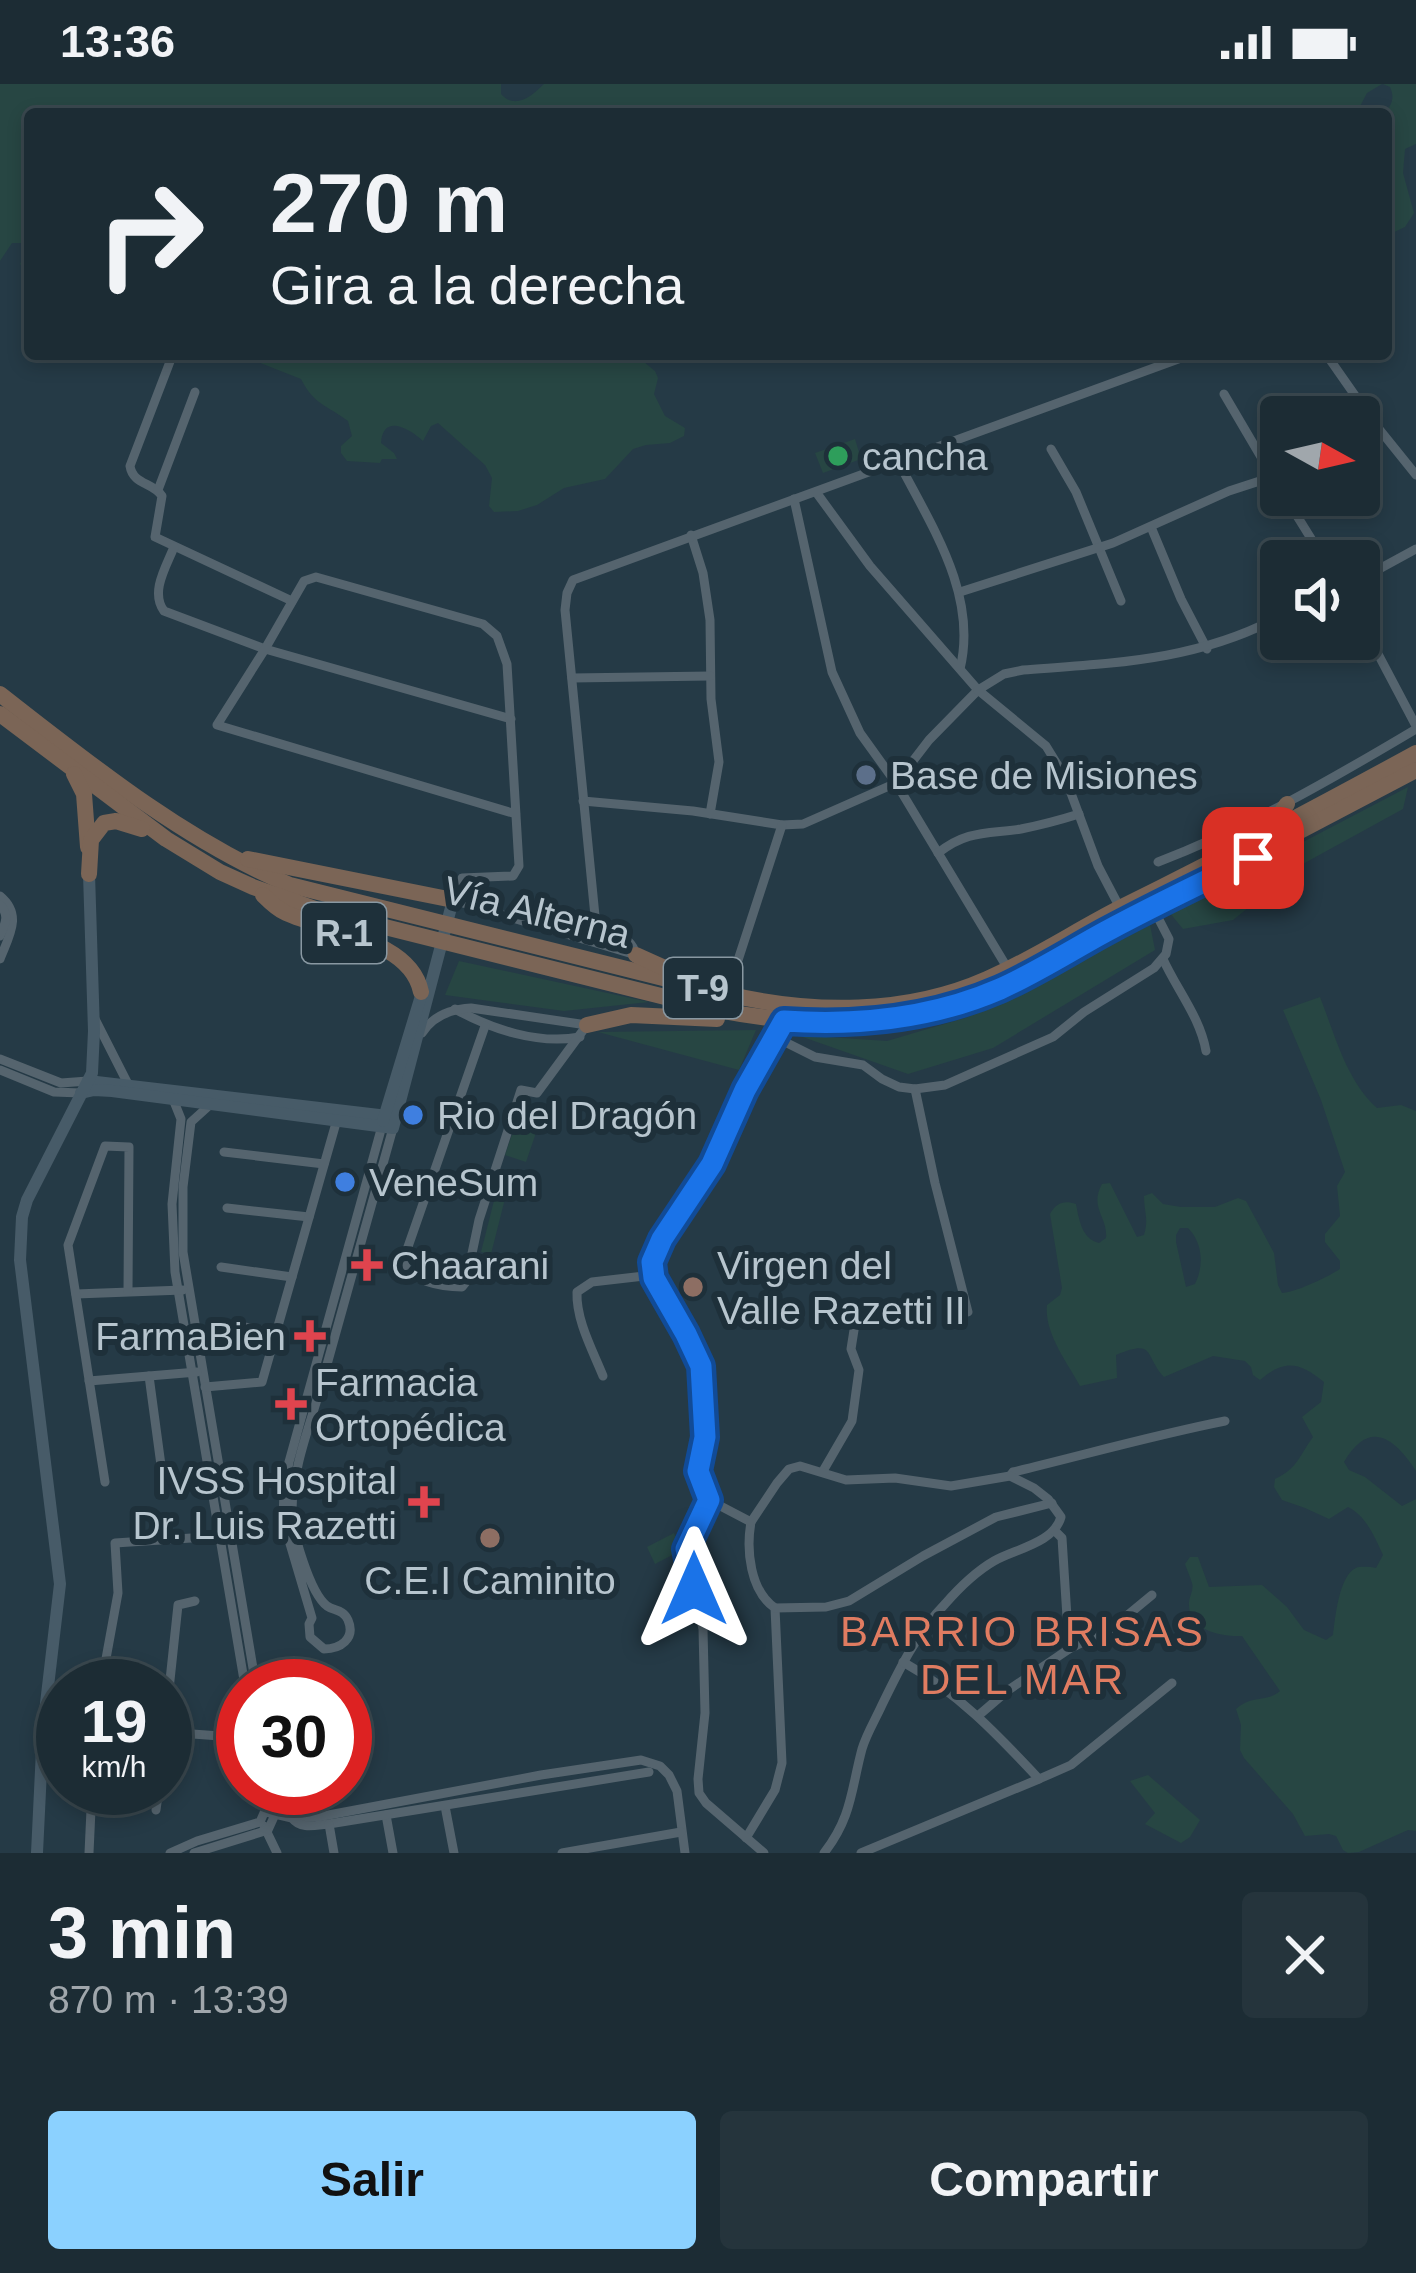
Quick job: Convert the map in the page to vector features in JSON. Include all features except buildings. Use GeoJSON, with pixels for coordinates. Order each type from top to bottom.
{"type":"FeatureCollection","features":[{"type":"Feature","properties":{"kind":"highway","name":"Vía Alterna"},"geometry":{"type":"LineString","coordinates":[[0,694],[184,830],[290,885],[796,1007],[882,1005],[938,996],[986,980],[1416,753]]}},
{"type":"Feature","properties":{"kind":"highway","name":"Vía Alterna"},"geometry":{"type":"LineString","coordinates":[[0,714],[166,839],[253,887],[321,911],[778,1026],[916,1015],[966,1002],[1030,974],[1416,770]]}},
{"type":"Feature","properties":{"kind":"highway"},"geometry":{"type":"LineString","coordinates":[[65,764],[84,794],[89,874]]}},
{"type":"Feature","properties":{"kind":"highway"},"geometry":{"type":"LineString","coordinates":[[1224,835],[1265,836],[1287,804]]}},
{"type":"Feature","properties":{"kind":"highway","name":"T-9"},"geometry":{"type":"LineString","coordinates":[[89,874],[92,840],[104,823],[116,820],[166,839]]}},
{"type":"Feature","properties":{"kind":"highway","name":"T-9"},"geometry":{"type":"LineString","coordinates":[[225,852],[452,903]]}},
{"type":"Feature","properties":{"kind":"highway","name":"R-1"},"geometry":{"type":"LineString","coordinates":[[253,887],[281,911],[398,957],[418,976],[421,992]]}},
{"type":"Feature","properties":{"kind":"highway"},"geometry":{"type":"LineString","coordinates":[[636,955],[727,994]]}},
{"type":"Feature","properties":{"kind":"highway","name":"T-9"},"geometry":{"type":"LineString","coordinates":[[584,1031],[631,1015],[778,1026]]}},
{"type":"Feature","properties":{"kind":"main road"},"geometry":{"type":"LineString","coordinates":[[37,1853],[43,1729],[60,1584],[20,1235],[27,1200],[94,1061],[89,874]]}},
{"type":"Feature","properties":{"kind":"main road","name":"R-1"},"geometry":{"type":"LineString","coordinates":[[389,1122],[419,1037],[452,903]]}},
{"type":"Feature","properties":{"kind":"main road","name":"R-1"},"geometry":{"type":"LineString","coordinates":[[389,1122],[421,992],[436,963]]}},
{"type":"Feature","properties":{"kind":"main road"},"geometry":{"type":"LineString","coordinates":[[84,1087],[128,1084],[212,1103],[338,1115]]}},
{"type":"Feature","properties":{"kind":"main road"},"geometry":{"type":"LineString","coordinates":[[84,1087],[389,1122]]}},
{"type":"Feature","properties":{"kind":"street"},"geometry":{"type":"LineString","coordinates":[[171,360],[130,466],[136,478],[158,490],[163,503],[155,537],[292,601]]}},
{"type":"Feature","properties":{"kind":"street"},"geometry":{"type":"LineString","coordinates":[[636,955],[628,940],[601,925],[595,916],[565,610],[573,580],[1176,360]]}},
{"type":"Feature","properties":{"kind":"street"},"geometry":{"type":"LineString","coordinates":[[1330,360],[1416,475]]}},
{"type":"Feature","properties":{"kind":"street"},"geometry":{"type":"LineString","coordinates":[[158,490],[195,392]]}},
{"type":"Feature","properties":{"kind":"street"},"geometry":{"type":"LineString","coordinates":[[1223,394],[1260,456]]}},
{"type":"Feature","properties":{"kind":"street"},"geometry":{"type":"LineString","coordinates":[[1051,449],[1076,492],[1121,601]]}},
{"type":"Feature","properties":{"kind":"street"},"geometry":{"type":"LineString","coordinates":[[899,463],[960,592],[965,634],[960,669]]}},
{"type":"Feature","properties":{"kind":"street"},"geometry":{"type":"LineString","coordinates":[[960,592],[1100,548],[1260,480]]}},
{"type":"Feature","properties":{"kind":"street"},"geometry":{"type":"LineString","coordinates":[[816,492],[870,566],[978,690],[1046,746],[1065,777],[1098,866],[1120,908]]}},
{"type":"Feature","properties":{"kind":"street"},"geometry":{"type":"LineString","coordinates":[[794,499],[832,672],[860,733],[896,783],[1008,969]]}},
{"type":"Feature","properties":{"kind":"street"},"geometry":{"type":"LineString","coordinates":[[1151,527],[1207,649]]}},
{"type":"Feature","properties":{"kind":"street"},"geometry":{"type":"LineString","coordinates":[[692,535],[710,607],[710,676],[719,762],[710,814]]}},
{"type":"Feature","properties":{"kind":"street"},"geometry":{"type":"LineString","coordinates":[[174,547],[159,588],[162,610],[266,649],[511,719]]}},
{"type":"Feature","properties":{"kind":"street"},"geometry":{"type":"LineString","coordinates":[[1380,569],[1416,550]]}},
{"type":"Feature","properties":{"kind":"street"},"geometry":{"type":"LineString","coordinates":[[516,814],[217,725],[304,581],[316,577],[487,626],[497,636],[508,664],[520,866],[506,878],[462,878],[452,903],[636,955]]}},
{"type":"Feature","properties":{"kind":"street"},"geometry":{"type":"LineString","coordinates":[[584,802],[803,824],[896,783],[929,740],[978,690],[1004,674],[1207,649],[1260,625]]}},
{"type":"Feature","properties":{"kind":"street"},"geometry":{"type":"LineString","coordinates":[[1158,862],[1287,804],[1416,727],[1380,658]]}},
{"type":"Feature","properties":{"kind":"street"},"geometry":{"type":"LineString","coordinates":[[572,677],[710,676]]}},
{"type":"Feature","properties":{"kind":"street"},"geometry":{"type":"LineString","coordinates":[[938,853],[976,832],[1014,830],[1079,814]]}},
{"type":"Feature","properties":{"kind":"street"},"geometry":{"type":"LineString","coordinates":[[727,994],[782,825]]}},
{"type":"Feature","properties":{"kind":"street"},"geometry":{"type":"LineString","coordinates":[[0,901],[6,914],[0,935]]}},
{"type":"Feature","properties":{"kind":"street"},"geometry":{"type":"LineString","coordinates":[[0,901],[9,904],[14,918],[0,959]]}},
{"type":"Feature","properties":{"kind":"street"},"geometry":{"type":"LineString","coordinates":[[751,1522],[709,1500],[698,1471],[705,1437],[701,1366],[652,1266],[656,1249],[712,1164],[778,1026],[815,1057],[858,1063],[890,1083],[915,1089],[945,1085],[1053,1037],[1163,959],[1169,940],[1153,908]]}},
{"type":"Feature","properties":{"kind":"street"},"geometry":{"type":"LineString","coordinates":[[1163,959],[1196,1018],[1207,1051]]}},
{"type":"Feature","properties":{"kind":"street"},"geometry":{"type":"LineString","coordinates":[[419,1037],[428,1023],[455,1009],[485,1026],[548,1039],[563,1040],[584,1031]]}},
{"type":"Feature","properties":{"kind":"street","name":"T-9"},"geometry":{"type":"LineString","coordinates":[[455,1009],[488,1009],[566,1023],[584,1031]]}},
{"type":"Feature","properties":{"kind":"street"},"geometry":{"type":"LineString","coordinates":[[93,1015],[128,1084]]}},
{"type":"Feature","properties":{"kind":"street"},"geometry":{"type":"LineString","coordinates":[[485,1026],[403,1262],[410,1274],[462,1288],[521,1090],[537,1093],[584,1031]]}},
{"type":"Feature","properties":{"kind":"street"},"geometry":{"type":"LineString","coordinates":[[0,1059],[61,1084],[84,1087]]}},
{"type":"Feature","properties":{"kind":"street"},"geometry":{"type":"LineString","coordinates":[[0,1070],[54,1092],[84,1087]]}},
{"type":"Feature","properties":{"kind":"street"},"geometry":{"type":"LineString","coordinates":[[915,1089],[968,1312]]}},
{"type":"Feature","properties":{"kind":"street"},"geometry":{"type":"LineString","coordinates":[[186,1097],[172,1220],[224,1536],[250,1659]]}},
{"type":"Feature","properties":{"kind":"street"},"geometry":{"type":"LineString","coordinates":[[186,1097],[186,1120]]}},
{"type":"Feature","properties":{"kind":"street"},"geometry":{"type":"LineString","coordinates":[[186,1120],[212,1103]]}},
{"type":"Feature","properties":{"kind":"street"},"geometry":{"type":"LineString","coordinates":[[205,1387],[262,1382],[338,1115]]}},
{"type":"Feature","properties":{"kind":"street"},"geometry":{"type":"LineString","coordinates":[[389,1122],[293,1498],[294,1528],[317,1592],[328,1608],[342,1612],[350,1624],[344,1644],[324,1649],[310,1637],[312,1618],[283,1520],[284,1490],[389,1122]]}},
{"type":"Feature","properties":{"kind":"street"},"geometry":{"type":"LineString","coordinates":[[105,1482],[68,1245],[105,1146],[129,1148],[128,1291]]}},
{"type":"Feature","properties":{"kind":"street"},"geometry":{"type":"LineString","coordinates":[[224,1152],[324,1164]]}},
{"type":"Feature","properties":{"kind":"street"},"geometry":{"type":"LineString","coordinates":[[227,1208],[309,1217]]}},
{"type":"Feature","properties":{"kind":"street"},"geometry":{"type":"LineString","coordinates":[[220,1267],[292,1277]]}},
{"type":"Feature","properties":{"kind":"street"},"geometry":{"type":"LineString","coordinates":[[602,1376],[582,1326],[576,1294],[583,1285],[596,1281],[653,1275]]}},
{"type":"Feature","properties":{"kind":"street"},"geometry":{"type":"LineString","coordinates":[[76,1294],[183,1290]]}},
{"type":"Feature","properties":{"kind":"street"},"geometry":{"type":"LineString","coordinates":[[823,1471],[852,1421],[859,1370],[851,1349],[858,1305]]}},
{"type":"Feature","properties":{"kind":"street"},"geometry":{"type":"LineString","coordinates":[[225,1324],[276,1332]]}},
{"type":"Feature","properties":{"kind":"street"},"geometry":{"type":"LineString","coordinates":[[89,1381],[197,1372]]}},
{"type":"Feature","properties":{"kind":"street"},"geometry":{"type":"LineString","coordinates":[[197,1372],[205,1387],[241,1659]]}},
{"type":"Feature","properties":{"kind":"street"},"geometry":{"type":"LineString","coordinates":[[148,1376],[163,1480]]}},
{"type":"Feature","properties":{"kind":"street"},"geometry":{"type":"LineString","coordinates":[[1010,1476],[1225,1421]]}},
{"type":"Feature","properties":{"kind":"street"},"geometry":{"type":"LineString","coordinates":[[824,1853],[851,1803],[863,1745],[923,1629],[967,1581],[993,1562],[1041,1539],[1061,1520],[1052,1503],[1010,1476],[951,1486],[895,1478],[846,1480],[800,1466],[789,1469],[751,1522],[747,1547],[767,1604],[826,1607],[849,1601],[996,1517],[1052,1503]]}},
{"type":"Feature","properties":{"kind":"street"},"geometry":{"type":"LineString","coordinates":[[709,1500],[686,1549],[703,1629],[706,1714],[699,1793],[764,1853]]}},
{"type":"Feature","properties":{"kind":"street"},"geometry":{"type":"LineString","coordinates":[[1054,1530],[1062,1538],[1069,1649]]}},
{"type":"Feature","properties":{"kind":"street"},"geometry":{"type":"LineString","coordinates":[[106,1659],[118,1593],[115,1543],[224,1536]]}},
{"type":"Feature","properties":{"kind":"street"},"geometry":{"type":"LineString","coordinates":[[979,1715],[1069,1649],[1112,1628],[1152,1595]]}},
{"type":"Feature","properties":{"kind":"street"},"geometry":{"type":"LineString","coordinates":[[172,1659],[178,1605],[195,1601]]}},
{"type":"Feature","properties":{"kind":"street"},"geometry":{"type":"LineString","coordinates":[[746,1838],[775,1790],[782,1763],[775,1608]]}},
{"type":"Feature","properties":{"kind":"street"},"geometry":{"type":"LineString","coordinates":[[903,1662],[935,1679],[979,1715],[1039,1779]]}},
{"type":"Feature","properties":{"kind":"street"},"geometry":{"type":"LineString","coordinates":[[861,1853],[1072,1765],[1172,1683]]}},
{"type":"Feature","properties":{"kind":"street"},"geometry":{"type":"LineString","coordinates":[[170,1853],[268,1820],[318,1817],[641,1760],[660,1766],[669,1775],[676,1791],[685,1853]]}},
{"type":"Feature","properties":{"kind":"street"},"geometry":{"type":"LineString","coordinates":[[292,1817],[302,1826],[329,1824],[649,1772]]}},
{"type":"Feature","properties":{"kind":"street"},"geometry":{"type":"LineString","coordinates":[[445,1806],[454,1853]]}},
{"type":"Feature","properties":{"kind":"street"},"geometry":{"type":"LineString","coordinates":[[88,1853],[90,1815]]}},
{"type":"Feature","properties":{"kind":"street"},"geometry":{"type":"LineString","coordinates":[[268,1815],[277,1853]]}},
{"type":"Feature","properties":{"kind":"street"},"geometry":{"type":"LineString","coordinates":[[268,1820],[269,1815]]}},
{"type":"Feature","properties":{"kind":"street"},"geometry":{"type":"LineString","coordinates":[[386,1815],[393,1853]]}},
{"type":"Feature","properties":{"kind":"street"},"geometry":{"type":"LineString","coordinates":[[194,1853],[268,1820]]}},
{"type":"Feature","properties":{"kind":"street"},"geometry":{"type":"LineString","coordinates":[[329,1824],[334,1853]]}},
{"type":"Feature","properties":{"kind":"street"},"geometry":{"type":"LineString","coordinates":[[562,1853],[681,1832]]}},
{"type":"Feature","properties":{"kind":"green space"},"geometry":{"type":"Polygon","coordinates":[[[0,84],[501,84],[506,99],[518,101],[544,84],[1382,84],[1367,93],[1359,108],[24,108],[24,243],[12,243],[0,261],[0,84]]]}},
{"type":"Feature","properties":{"kind":"green space"},"geometry":{"type":"Polygon","coordinates":[[[1383,84],[1416,84],[1416,144],[1405,149],[1403,173],[1414,213],[1405,227],[1392,233],[1392,108],[1388,108],[1390,87],[1383,84]]]}},
{"type":"Feature","properties":{"kind":"green space"},"geometry":{"type":"Polygon","coordinates":[[[253,360],[641,360],[658,378],[654,394],[665,416],[685,428],[684,436],[633,449],[605,479],[564,488],[518,511],[494,512],[489,506],[492,478],[485,465],[438,423],[423,441],[405,428],[387,428],[381,443],[397,459],[347,461],[341,446],[352,436],[348,421],[316,399],[301,379],[253,360]]]}},
{"type":"Feature","properties":{"kind":"green space","name":"cancha"},"geometry":{"type":"Polygon","coordinates":[[[855,439],[861,459],[823,473],[815,453],[855,439]]]}},
{"type":"Feature","properties":{"kind":"green space"},"geometry":{"type":"Polygon","coordinates":[[[1408,787],[1403,809],[1301,865],[1233,920],[1183,929],[1169,912],[1408,787]]]}},
{"type":"Feature","properties":{"kind":"green space"},"geometry":{"type":"Polygon","coordinates":[[[1150,925],[1155,950],[993,1048],[908,1074],[797,1035],[887,1041],[968,1017],[1150,925]]]}},
{"type":"Feature","properties":{"kind":"green space"},"geometry":{"type":"Polygon","coordinates":[[[459,961],[649,1002],[564,1011],[445,995],[459,961]]]}},
{"type":"Feature","properties":{"kind":"green space"},"geometry":{"type":"Polygon","coordinates":[[[1320,997],[1342,1056],[1366,1097],[1377,1108],[1401,1105],[1416,1111],[1416,1471],[1399,1449],[1381,1438],[1363,1440],[1344,1462],[1402,1506],[1416,1499],[1416,1831],[1348,1853],[1336,1836],[1305,1836],[1293,1814],[1244,1758],[1236,1709],[1280,1691],[1242,1636],[1216,1633],[1194,1620],[1185,1564],[1190,1557],[1198,1557],[1209,1587],[1262,1585],[1304,1630],[1326,1640],[1333,1635],[1339,1598],[1350,1572],[1376,1568],[1383,1555],[1355,1511],[1348,1507],[1329,1519],[1282,1500],[1274,1487],[1275,1479],[1293,1466],[1313,1437],[1302,1417],[1321,1402],[1324,1382],[1292,1366],[1260,1380],[1245,1361],[1213,1356],[1164,1377],[1148,1352],[1138,1348],[1116,1355],[1117,1378],[1080,1386],[1047,1316],[1047,1305],[1062,1288],[1050,1214],[1061,1203],[1076,1204],[1085,1233],[1099,1243],[1106,1238],[1097,1200],[1102,1184],[1110,1183],[1137,1237],[1144,1235],[1144,1196],[1152,1193],[1163,1204],[1181,1207],[1215,1207],[1238,1198],[1246,1201],[1274,1253],[1282,1293],[1340,1269],[1325,1234],[1340,1216],[1337,1186],[1345,1172],[1283,1010],[1320,997]],[[1180,1228],[1176,1235],[1186,1287],[1195,1284],[1201,1262],[1197,1241],[1188,1228],[1180,1228]]]}},
{"type":"Feature","properties":{"kind":"green space"},"geometry":{"type":"Polygon","coordinates":[[[756,1030],[739,1070],[598,1032],[756,1030]]]}},
{"type":"Feature","properties":{"kind":"green space"},"geometry":{"type":"Polygon","coordinates":[[[518,1117],[539,1124],[526,1162],[505,1155],[518,1117]]]}},
{"type":"Feature","properties":{"kind":"green space"},"geometry":{"type":"Polygon","coordinates":[[[501,1173],[511,1175],[491,1254],[481,1252],[501,1173]]]}},
{"type":"Feature","properties":{"kind":"green space"},"geometry":{"type":"Polygon","coordinates":[[[674,1533],[682,1550],[655,1564],[647,1547],[674,1533]]]}},
{"type":"Feature","properties":{"kind":"green space"},"geometry":{"type":"Polygon","coordinates":[[[1148,1775],[1200,1820],[1181,1843],[1145,1824],[1155,1813],[1130,1781],[1148,1775]]]}},
{"type":"Feature","properties":{"kind":"place","name":"cancha"},"geometry":{"type":"Point","coordinates":[838,456]}},
{"type":"Feature","properties":{"kind":"place","name":"Base de Misiones"},"geometry":{"type":"Point","coordinates":[866,775]}},
{"type":"Feature","properties":{"kind":"place","name":"Rio del Dragón"},"geometry":{"type":"Point","coordinates":[413,1115]}},
{"type":"Feature","properties":{"kind":"place","name":"VeneSum"},"geometry":{"type":"Point","coordinates":[345,1182]}},
{"type":"Feature","properties":{"kind":"place","name":"Chaarani"},"geometry":{"type":"Point","coordinates":[367,1265]}},
{"type":"Feature","properties":{"kind":"place","name":"Virgen del Valle Razetti II"},"geometry":{"type":"Point","coordinates":[693,1287]}},
{"type":"Feature","properties":{"kind":"place","name":"FarmaBien"},"geometry":{"type":"Point","coordinates":[310,1336]}},
{"type":"Feature","properties":{"kind":"place","name":"Farmacia Ortopédica"},"geometry":{"type":"Point","coordinates":[291,1404]}},
{"type":"Feature","properties":{"kind":"place","name":"IVSS Hospital Dr. Luis Razetti"},"geometry":{"type":"Point","coordinates":[424,1502]}},
{"type":"Feature","properties":{"kind":"place","name":"C.E.I Caminito"},"geometry":{"type":"Point","coordinates":[490,1538]}},
{"type":"Feature","properties":{"kind":"district","name":"BARRIO BRISAS DEL MAR"},"geometry":{"type":"Point","coordinates":[1023,1655]}},
{"type":"Feature","properties":{"kind":"route"},"geometry":{"type":"LineString","coordinates":[[694,1589],[686,1549],[709,1500],[698,1471],[705,1437],[703,1376],[697,1355],[654,1278],[652,1262],[712,1164],[745,1090],[784,1021],[860,1022],[966,1002],[1030,974],[1253,858]]}}]}
